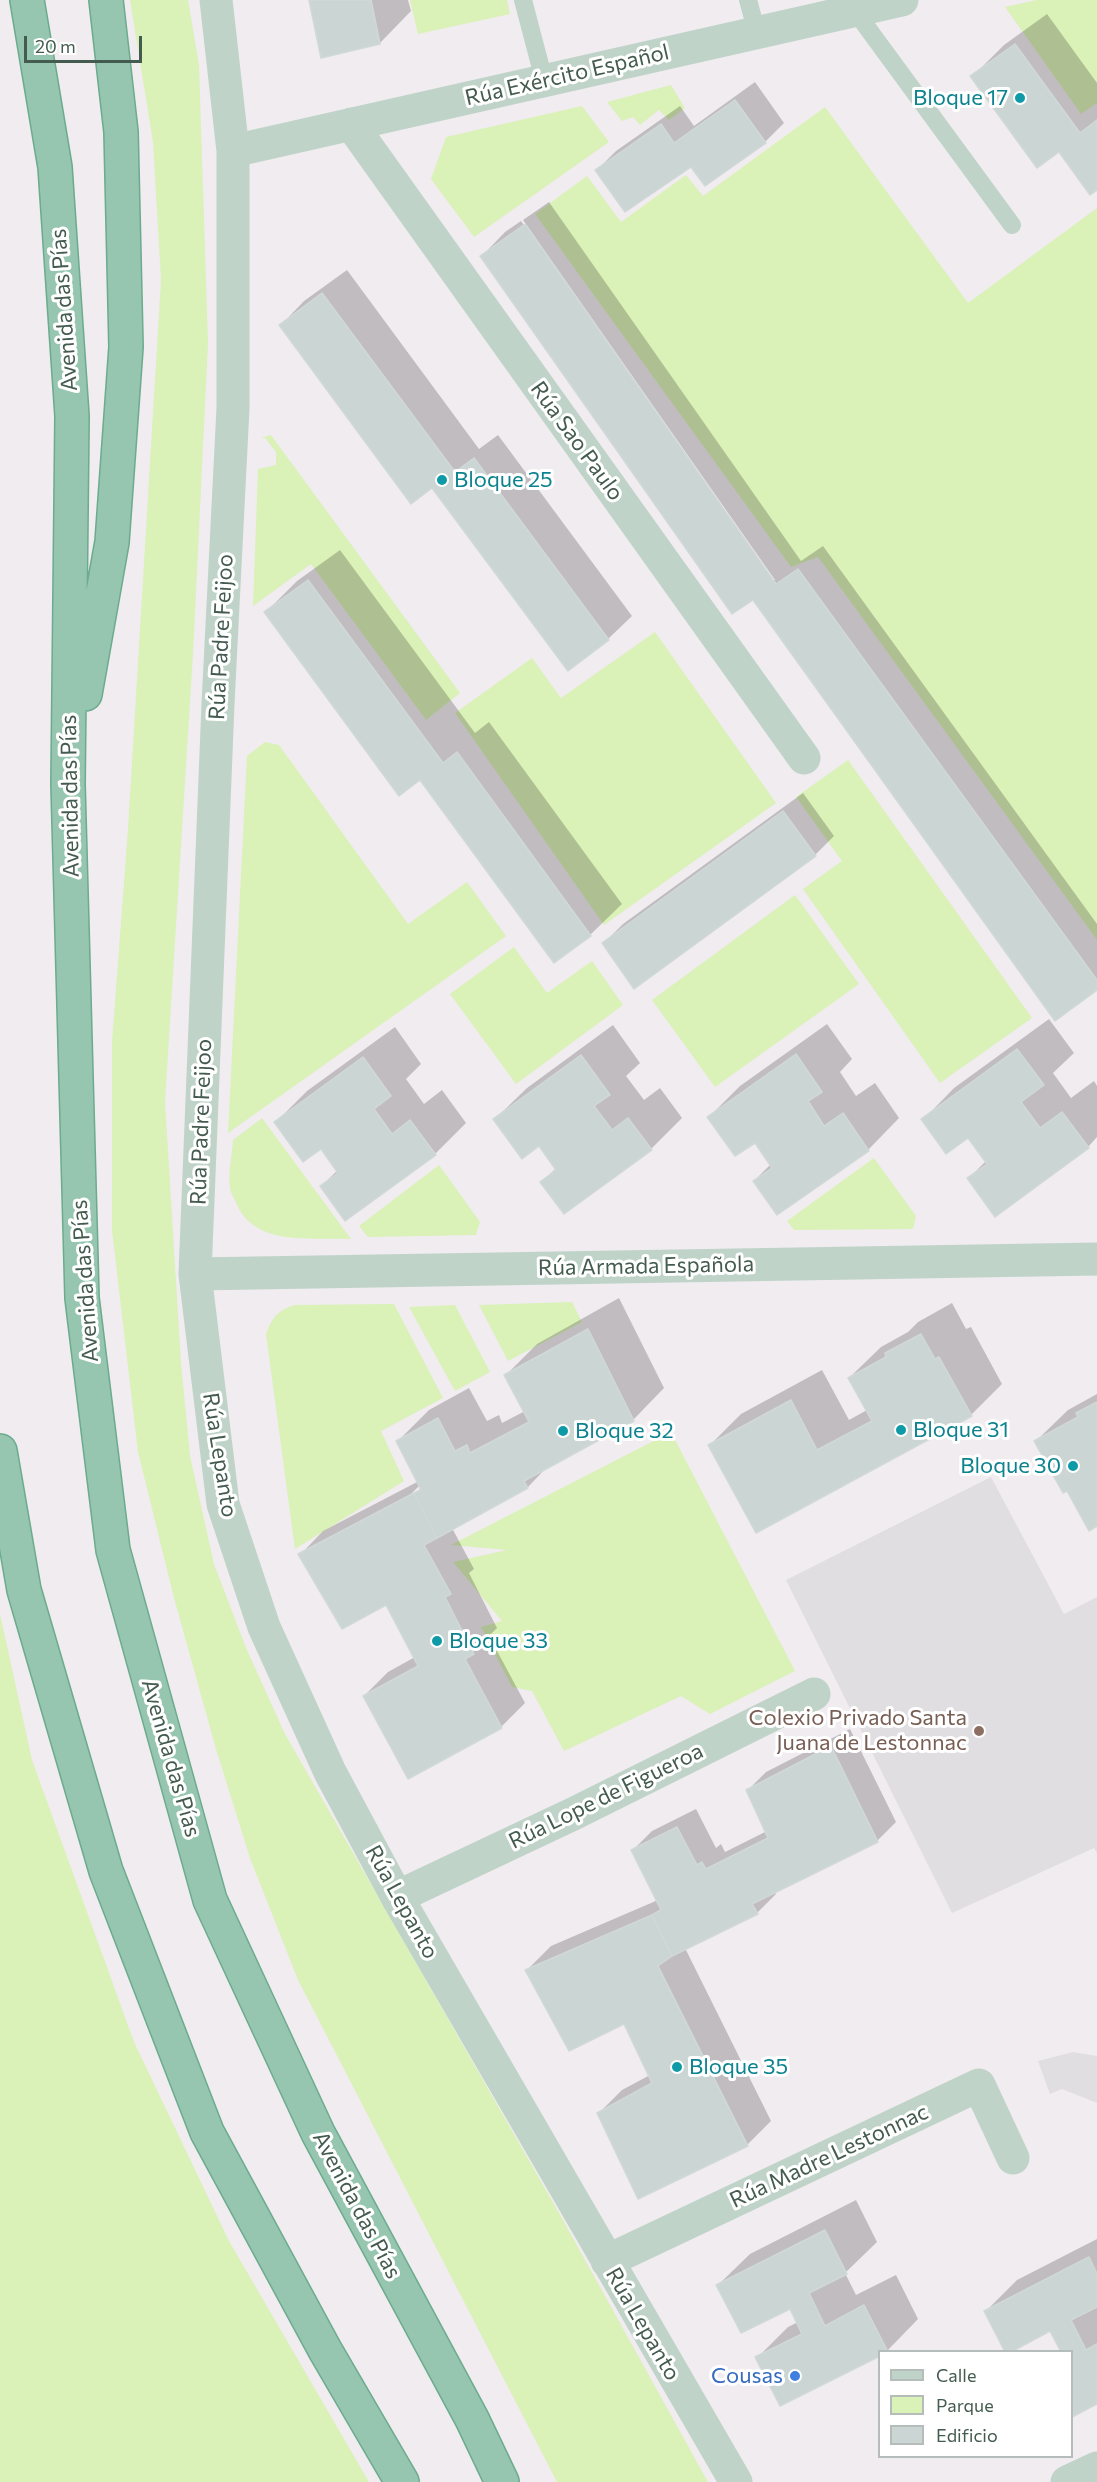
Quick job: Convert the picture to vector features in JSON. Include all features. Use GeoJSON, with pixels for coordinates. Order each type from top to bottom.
{"type":"FeatureCollection","features":[{"type":"Feature","properties":{"kind":"highway","name":"Avenida das Pías"},"geometry":{"type":"LineString","coordinates":[[27,0],[55,167],[72,416],[68,784],[81,1298],[113,1550],[210,1900],[318,2133],[472,2419],[502,2482]]}},
{"type":"Feature","properties":{"kind":"highway"},"geometry":{"type":"LineString","coordinates":[[68,784],[112,542],[126,347],[121,132],[106,0]]}},
{"type":"Feature","properties":{"kind":"highway"},"geometry":{"type":"LineString","coordinates":[[0,1451],[24,1590],[103,1860],[207,2132],[325,2350],[398,2476]]}},
{"type":"Feature","properties":{"kind":"street","name":"Rúa Padre Feijoo"},"geometry":{"type":"LineString","coordinates":[[195,1274],[218,704],[233,408],[233,150],[216,0]]}},
{"type":"Feature","properties":{"kind":"street","name":"Rúa Exército Español"},"geometry":{"type":"LineString","coordinates":[[233,150],[902,0]]}},
{"type":"Feature","properties":{"kind":"street","name":"Rúa Sao Paulo"},"geometry":{"type":"LineString","coordinates":[[351,124],[804,758]]}},
{"type":"Feature","properties":{"kind":"street","name":"Rúa Armada Española"},"geometry":{"type":"LineString","coordinates":[[195,1274],[1097,1259]]}},
{"type":"Feature","properties":{"kind":"street","name":"Rúa Lepanto"},"geometry":{"type":"LineString","coordinates":[[195,1274],[223,1504],[264,1627],[330,1772],[397,1897],[736,2482]]}},
{"type":"Feature","properties":{"kind":"street","name":"Rúa Lope de Figueroa"},"geometry":{"type":"LineString","coordinates":[[397,1897],[573,1814],[814,1694]]}},
{"type":"Feature","properties":{"kind":"street","name":"Rúa Madre Lestonnac"},"geometry":{"type":"LineString","coordinates":[[607,2261],[979,2085],[1013,2158]]}},
{"type":"Feature","properties":{"kind":"street"},"geometry":{"type":"LineString","coordinates":[[1067,2482],[1097,2468]]}},
{"type":"Feature","properties":{"kind":"lane"},"geometry":{"type":"LineString","coordinates":[[523,0],[544,80]]}},
{"type":"Feature","properties":{"kind":"lane"},"geometry":{"type":"LineString","coordinates":[[748,0],[757,33]]}},
{"type":"Feature","properties":{"kind":"lane"},"geometry":{"type":"LineString","coordinates":[[855,11],[1012,225]]}},
{"type":"Feature","properties":{"kind":"shaded area","name":"Colexio Privado Santa Juana de Lestonnac"},"geometry":{"type":"Polygon","coordinates":[[[991,1477],[1064,1614],[1097,1597],[1097,1853],[1094,1848],[952,1913],[786,1580],[991,1477]]]}},
{"type":"Feature","properties":{"kind":"shaded area"},"geometry":{"type":"Polygon","coordinates":[[[1073,2052],[1097,2056],[1097,2103],[1062,2089],[1050,2094],[1038,2061],[1073,2052]]]}},
{"type":"Feature","properties":{"kind":"green space"},"geometry":{"type":"Polygon","coordinates":[[[130,0],[188,0],[199,65],[208,343],[193,654],[165,1102],[181,1363],[190,1456],[214,1564],[246,1648],[285,1734],[559,2213],[708,2482],[557,2482],[298,1980],[250,1858],[216,1749],[174,1598],[138,1452],[112,1230],[112,1042],[128,829],[161,280],[153,142],[130,0]]]}},
{"type":"Feature","properties":{"kind":"green space"},"geometry":{"type":"Polygon","coordinates":[[[410,0],[507,0],[510,14],[418,34],[410,0]]]}},
{"type":"Feature","properties":{"kind":"green space"},"geometry":{"type":"Polygon","coordinates":[[[1036,0],[1097,0],[1097,103],[1081,114],[1005,7],[1036,0]]]}},
{"type":"Feature","properties":{"kind":"green space"},"geometry":{"type":"Polygon","coordinates":[[[671,85],[685,108],[669,120],[659,110],[640,125],[633,117],[622,121],[607,102],[671,85]]]}},
{"type":"Feature","properties":{"kind":"green space"},"geometry":{"type":"Polygon","coordinates":[[[582,106],[609,142],[474,237],[431,179],[446,137],[582,106]]]}},
{"type":"Feature","properties":{"kind":"green space"},"geometry":{"type":"Polygon","coordinates":[[[825,107],[968,303],[1097,208],[1097,940],[818,557],[791,567],[535,214],[587,176],[621,222],[686,175],[703,196],[825,107]]]}},
{"type":"Feature","properties":{"kind":"green space"},"geometry":{"type":"Polygon","coordinates":[[[271,435],[460,693],[426,720],[311,564],[253,606],[258,469],[276,465],[276,452],[265,438],[261,438],[271,435]]]}},
{"type":"Feature","properties":{"kind":"green space"},"geometry":{"type":"Polygon","coordinates":[[[655,632],[776,803],[604,925],[455,713],[532,658],[561,698],[655,632]]]}},
{"type":"Feature","properties":{"kind":"green space"},"geometry":{"type":"Polygon","coordinates":[[[265,742],[279,745],[408,924],[467,882],[506,936],[228,1133],[247,756],[265,742]]]}},
{"type":"Feature","properties":{"kind":"green space"},"geometry":{"type":"Polygon","coordinates":[[[848,760],[1032,1018],[940,1083],[803,889],[842,861],[796,797],[848,760]]]}},
{"type":"Feature","properties":{"kind":"green space"},"geometry":{"type":"Polygon","coordinates":[[[795,895],[859,984],[715,1087],[652,1000],[795,895]]]}},
{"type":"Feature","properties":{"kind":"green space"},"geometry":{"type":"Polygon","coordinates":[[[514,947],[547,993],[592,961],[623,1005],[516,1084],[450,994],[514,947]]]}},
{"type":"Feature","properties":{"kind":"green space"},"geometry":{"type":"Polygon","coordinates":[[[262,1118],[351,1239],[286,1237],[271,1234],[257,1228],[246,1218],[230,1189],[233,1140],[262,1118]]]}},
{"type":"Feature","properties":{"kind":"green space"},"geometry":{"type":"Polygon","coordinates":[[[874,1158],[916,1216],[913,1229],[794,1230],[787,1221],[874,1158]]]}},
{"type":"Feature","properties":{"kind":"green space"},"geometry":{"type":"Polygon","coordinates":[[[439,1165],[480,1222],[476,1235],[368,1237],[359,1226],[439,1165]]]}},
{"type":"Feature","properties":{"kind":"green space"},"geometry":{"type":"Polygon","coordinates":[[[572,1302],[582,1322],[508,1361],[479,1305],[572,1302]]]}},
{"type":"Feature","properties":{"kind":"green space"},"geometry":{"type":"Polygon","coordinates":[[[394,1304],[443,1398],[381,1431],[404,1481],[295,1549],[266,1334],[268,1328],[279,1313],[294,1305],[394,1304]]]}},
{"type":"Feature","properties":{"kind":"green space"},"geometry":{"type":"Polygon","coordinates":[[[455,1305],[490,1372],[455,1391],[409,1307],[455,1305]]]}},
{"type":"Feature","properties":{"kind":"green space"},"geometry":{"type":"Polygon","coordinates":[[[671,1432],[795,1671],[710,1714],[681,1696],[564,1751],[532,1691],[512,1687],[481,1627],[502,1621],[453,1562],[507,1550],[451,1545],[671,1432]]]}},
{"type":"Feature","properties":{"kind":"green space"},"geometry":{"type":"Polygon","coordinates":[[[0,1614],[32,1760],[134,2042],[229,2241],[369,2482],[0,2482],[0,1614]]]}},
{"type":"Feature","properties":{"kind":"building"},"geometry":{"type":"Polygon","coordinates":[[[309,0],[371,0],[380,44],[321,58],[309,0]]]}},
{"type":"Feature","properties":{"kind":"building","name":"Bloque 17"},"geometry":{"type":"Polygon","coordinates":[[[1015,44],[1080,133],[1097,120],[1097,190],[1090,195],[1059,152],[1037,168],[970,76],[1015,44]]]}},
{"type":"Feature","properties":{"kind":"building"},"geometry":{"type":"Polygon","coordinates":[[[735,100],[766,143],[705,186],[691,167],[625,212],[595,170],[661,124],[674,143],[735,100]]]}},
{"type":"Feature","properties":{"kind":"building"},"geometry":{"type":"Polygon","coordinates":[[[525,224],[776,584],[798,569],[1097,980],[1097,990],[1055,1021],[753,600],[732,614],[480,256],[525,224]]]}},
{"type":"Feature","properties":{"kind":"building","name":"Bloque 25"},"geometry":{"type":"Polygon","coordinates":[[[322,293],[455,472],[474,458],[609,640],[568,671],[432,488],[411,504],[279,325],[322,293]]]}},
{"type":"Feature","properties":{"kind":"building"},"geometry":{"type":"Polygon","coordinates":[[[308,580],[443,763],[457,752],[591,936],[554,963],[420,780],[399,796],[264,612],[308,580]]]}},
{"type":"Feature","properties":{"kind":"building"},"geometry":{"type":"Polygon","coordinates":[[[783,811],[816,856],[634,989],[602,943],[783,811]]]}},
{"type":"Feature","properties":{"kind":"building"},"geometry":{"type":"Polygon","coordinates":[[[1017,1049],[1044,1085],[1021,1102],[1040,1128],[1062,1112],[1089,1148],[995,1217],[967,1178],[987,1164],[968,1138],[946,1154],[921,1119],[1017,1049]]]}},
{"type":"Feature","properties":{"kind":"building"},"geometry":{"type":"Polygon","coordinates":[[[796,1054],[822,1092],[808,1101],[824,1126],[843,1113],[869,1151],[777,1215],[753,1181],[772,1168],[755,1143],[735,1156],[707,1117],[796,1054]]]}},
{"type":"Feature","properties":{"kind":"building"},"geometry":{"type":"Polygon","coordinates":[[[581,1055],[610,1095],[594,1106],[612,1130],[628,1118],[652,1150],[564,1214],[540,1182],[556,1170],[539,1146],[522,1159],[493,1119],[581,1055]]]}},
{"type":"Feature","properties":{"kind":"building"},"geometry":{"type":"Polygon","coordinates":[[[363,1057],[391,1096],[374,1109],[392,1134],[410,1120],[436,1155],[345,1221],[320,1186],[338,1173],[321,1149],[303,1162],[274,1122],[363,1057]]]}},
{"type":"Feature","properties":{"kind":"building","name":"Bloque 32"},"geometry":{"type":"Polygon","coordinates":[[[588,1329],[634,1421],[524,1481],[528,1488],[437,1538],[414,1493],[421,1490],[396,1441],[438,1418],[455,1451],[467,1445],[470,1453],[529,1422],[504,1375],[588,1329]]]}},
{"type":"Feature","properties":{"kind":"building","name":"Bloque 31"},"geometry":{"type":"Polygon","coordinates":[[[921,1334],[935,1359],[939,1357],[972,1416],[756,1533],[708,1445],[791,1400],[817,1450],[872,1421],[848,1378],[886,1357],[885,1353],[921,1334]]]}},
{"type":"Feature","properties":{"kind":"building","name":"Bloque 30"},"geometry":{"type":"Polygon","coordinates":[[[1097,1402],[1097,1526],[1089,1531],[1067,1491],[1063,1493],[1034,1441],[1078,1417],[1076,1413],[1097,1402]]]}},
{"type":"Feature","properties":{"kind":"building","name":"Bloque 33"},"geometry":{"type":"Polygon","coordinates":[[[414,1493],[437,1538],[424,1545],[451,1594],[445,1597],[474,1654],[465,1659],[502,1728],[408,1779],[363,1696],[418,1666],[386,1605],[342,1629],[298,1554],[414,1493]]]}},
{"type":"Feature","properties":{"kind":"building"},"geometry":{"type":"Polygon","coordinates":[[[831,1746],[878,1842],[752,1904],[758,1914],[672,1956],[652,1915],[661,1910],[631,1850],[677,1827],[697,1865],[702,1862],[706,1869],[768,1838],[746,1790],[831,1746]]]}},
{"type":"Feature","properties":{"kind":"building","name":"Bloque 35"},"geometry":{"type":"Polygon","coordinates":[[[652,1915],[672,1956],[658,1966],[748,2146],[638,2199],[597,2113],[652,2083],[624,2024],[569,2051],[525,1970],[652,1915]]]}},
{"type":"Feature","properties":{"kind":"building"},"geometry":{"type":"Polygon","coordinates":[[[825,2230],[847,2274],[809,2293],[825,2326],[864,2305],[887,2350],[878,2350],[878,2357],[780,2406],[755,2357],[802,2334],[790,2309],[741,2333],[716,2285],[825,2230]]]}},
{"type":"Feature","properties":{"kind":"building"},"geometry":{"type":"Polygon","coordinates":[[[1089,2257],[1097,2274],[1097,2307],[1071,2320],[1086,2350],[1097,2344],[1097,2404],[1073,2416],[1073,2350],[1060,2350],[1050,2331],[1015,2350],[1004,2350],[984,2311],[1089,2257]]]}},
{"type":"Feature","properties":{"kind":"place","name":"Bloque 17"},"geometry":{"type":"Point","coordinates":[1020,98]}},
{"type":"Feature","properties":{"kind":"place","name":"Bloque 25"},"geometry":{"type":"Point","coordinates":[442,480]}},
{"type":"Feature","properties":{"kind":"place","name":"Bloque 31"},"geometry":{"type":"Point","coordinates":[901,1430]}},
{"type":"Feature","properties":{"kind":"place","name":"Bloque 32"},"geometry":{"type":"Point","coordinates":[563,1431]}},
{"type":"Feature","properties":{"kind":"place","name":"Bloque 30"},"geometry":{"type":"Point","coordinates":[1073,1466]}},
{"type":"Feature","properties":{"kind":"place","name":"Bloque 33"},"geometry":{"type":"Point","coordinates":[437,1641]}},
{"type":"Feature","properties":{"kind":"place","name":"Colexio Privado Santa Juana de Lestonnac"},"geometry":{"type":"Point","coordinates":[979,1731]}},
{"type":"Feature","properties":{"kind":"place","name":"Bloque 35"},"geometry":{"type":"Point","coordinates":[677,2067]}},
{"type":"Feature","properties":{"kind":"place","name":"Cousas"},"geometry":{"type":"Point","coordinates":[795,2376]}}]}
